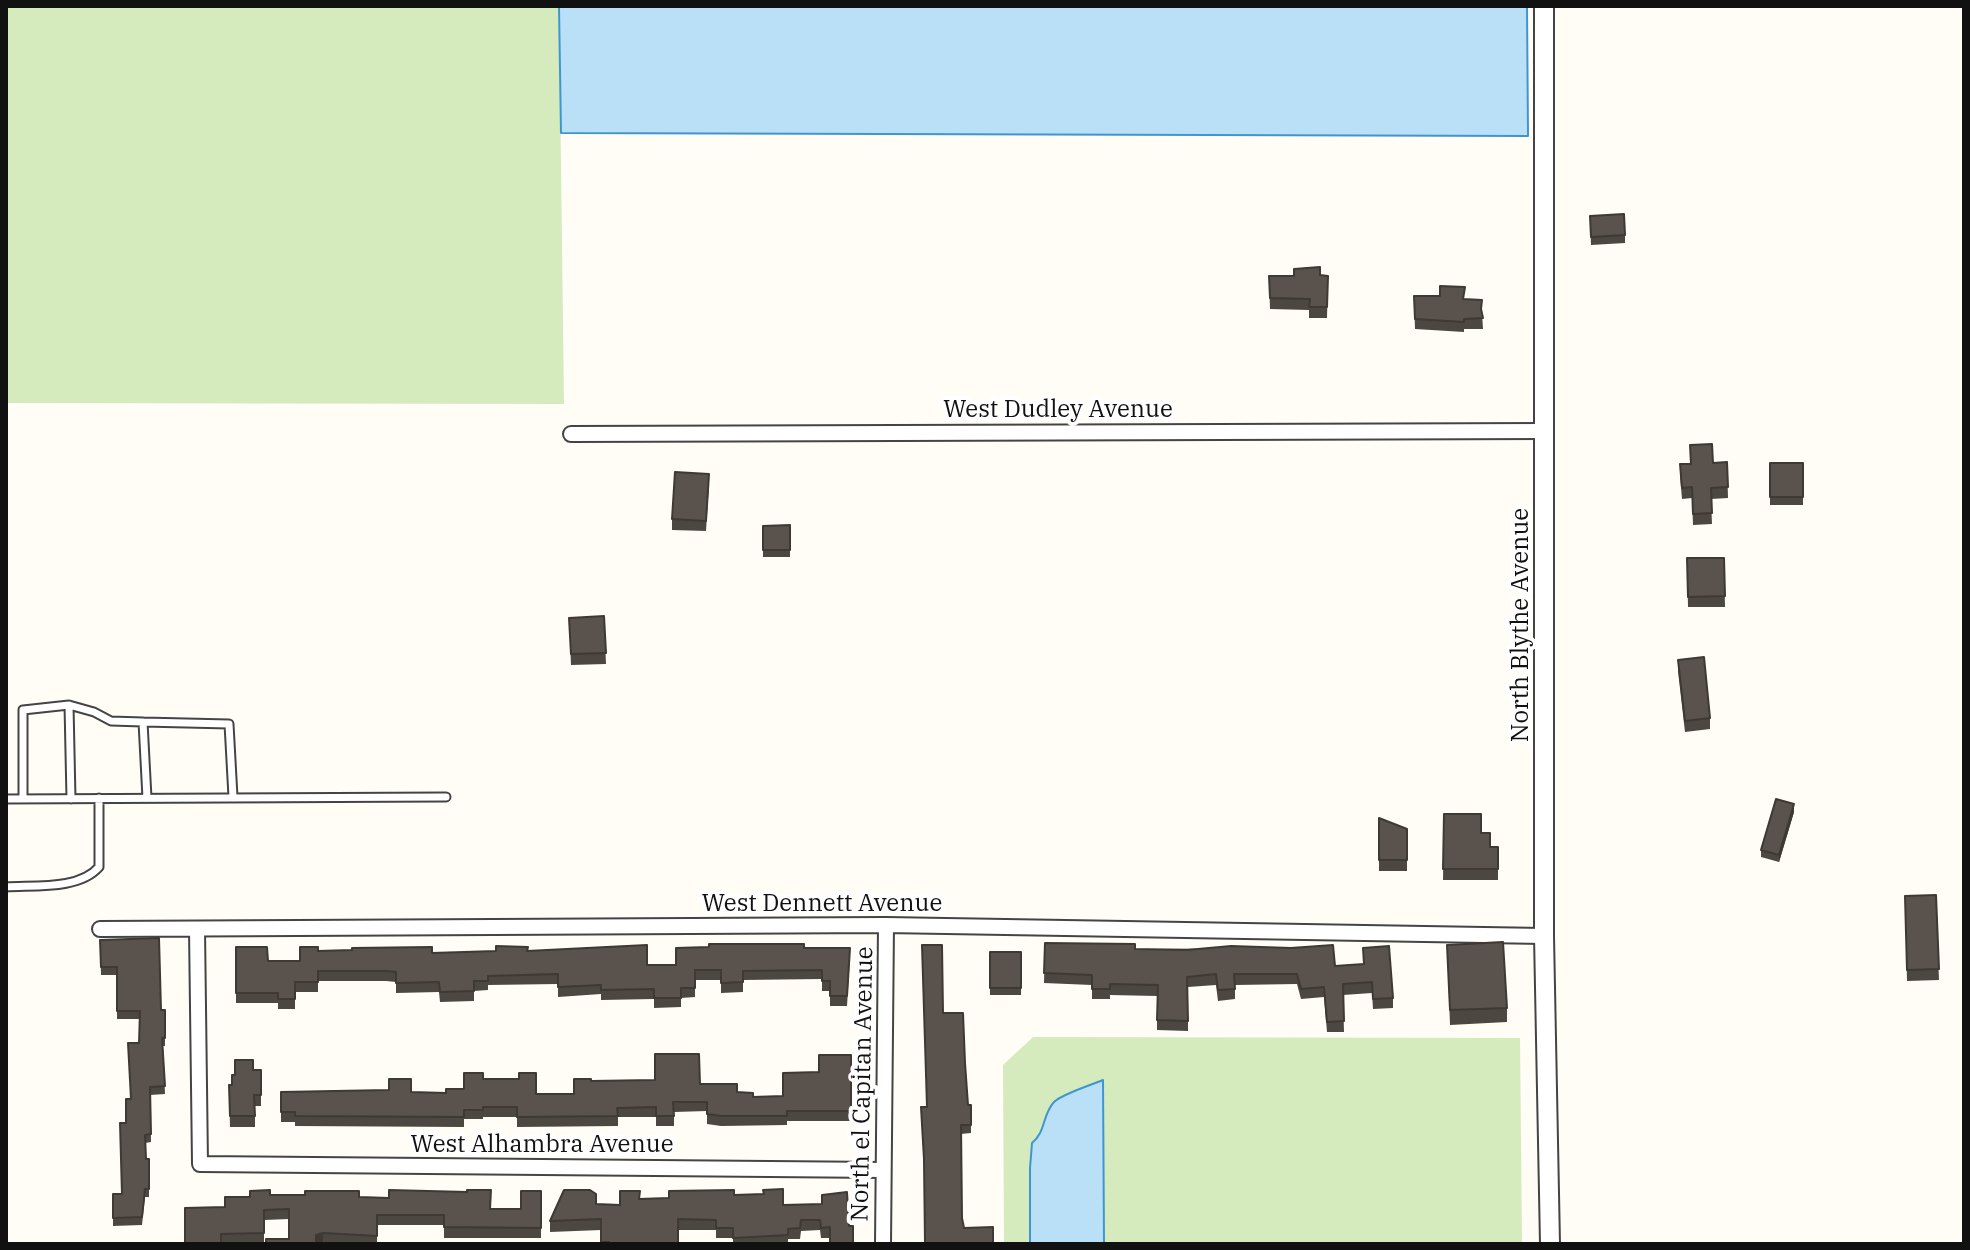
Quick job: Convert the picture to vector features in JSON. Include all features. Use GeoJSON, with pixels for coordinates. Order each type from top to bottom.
{"type":"FeatureCollection","features":[{"type":"Feature","properties":{"kind":"street","name":"North Blythe Avenue"},"geometry":{"type":"LineString","coordinates":[[1544,6],[1544,936],[1550,1244]]}},
{"type":"Feature","properties":{"kind":"street","name":"West Dudley Avenue"},"geometry":{"type":"LineString","coordinates":[[571,434],[1546,431]]}},
{"type":"Feature","properties":{"kind":"street","name":"West Dennett Avenue"},"geometry":{"type":"LineString","coordinates":[[100,929],[886,925],[1544,936]]}},
{"type":"Feature","properties":{"kind":"street","name":"North el Capitan Avenue"},"geometry":{"type":"LineString","coordinates":[[883,1244],[886,925]]}},
{"type":"Feature","properties":{"kind":"street","name":"West Alhambra Avenue"},"geometry":{"type":"LineString","coordinates":[[197,929],[200,1164],[883,1170]]}},
{"type":"Feature","properties":{"kind":"lane"},"geometry":{"type":"LineString","coordinates":[[69,705],[71,799]]}},
{"type":"Feature","properties":{"kind":"lane"},"geometry":{"type":"LineString","coordinates":[[23,799],[23,710],[69,705],[111,721],[229,724],[233,797]]}},
{"type":"Feature","properties":{"kind":"lane"},"geometry":{"type":"LineString","coordinates":[[143,722],[147,798]]}},
{"type":"Feature","properties":{"kind":"lane"},"geometry":{"type":"LineString","coordinates":[[6,799],[446,797]]}},
{"type":"Feature","properties":{"kind":"lane"},"geometry":{"type":"LineString","coordinates":[[6,887],[70,882],[91,877],[99,867],[99,798]]}},
{"type":"Feature","properties":{"kind":"green space"},"geometry":{"type":"Polygon","coordinates":[[[6,6],[559,6],[564,404],[6,403],[6,6]]]}},
{"type":"Feature","properties":{"kind":"green space"},"geometry":{"type":"Polygon","coordinates":[[[1033,1037],[1520,1038],[1522,1244],[1004,1244],[1003,1065],[1033,1037]]]}},
{"type":"Feature","properties":{"kind":"water"},"geometry":{"type":"Polygon","coordinates":[[[559,6],[1527,6],[1528,136],[561,133],[559,6]]]}},
{"type":"Feature","properties":{"kind":"water"},"geometry":{"type":"Polygon","coordinates":[[[1103,1080],[1104,1244],[1030,1244],[1032,1143],[1040,1134],[1047,1112],[1054,1102],[1103,1080]]]}},
{"type":"Feature","properties":{"kind":"building"},"geometry":{"type":"Polygon","coordinates":[[[1624,214],[1625,235],[1591,237],[1590,216],[1624,214]]]}},
{"type":"Feature","properties":{"kind":"building"},"geometry":{"type":"Polygon","coordinates":[[[1320,267],[1320,275],[1328,276],[1327,307],[1309,307],[1310,299],[1270,298],[1269,276],[1294,276],[1294,269],[1320,267]]]}},
{"type":"Feature","properties":{"kind":"building"},"geometry":{"type":"Polygon","coordinates":[[[1440,286],[1465,287],[1463,299],[1482,300],[1483,318],[1464,319],[1464,322],[1415,319],[1414,296],[1440,296],[1440,286]]]}},
{"type":"Feature","properties":{"kind":"building"},"geometry":{"type":"Polygon","coordinates":[[[1712,444],[1713,463],[1727,462],[1728,487],[1711,488],[1712,513],[1693,514],[1692,487],[1682,488],[1680,464],[1691,464],[1690,445],[1712,444]]]}},
{"type":"Feature","properties":{"kind":"building"},"geometry":{"type":"Polygon","coordinates":[[[1770,463],[1803,463],[1803,497],[1770,497],[1770,463]]]}},
{"type":"Feature","properties":{"kind":"building"},"geometry":{"type":"Polygon","coordinates":[[[675,472],[709,474],[706,521],[672,519],[675,472]]]}},
{"type":"Feature","properties":{"kind":"building"},"geometry":{"type":"Polygon","coordinates":[[[790,525],[790,550],[763,550],[763,526],[790,525]]]}},
{"type":"Feature","properties":{"kind":"building"},"geometry":{"type":"Polygon","coordinates":[[[1687,558],[1724,558],[1725,596],[1688,597],[1687,558]]]}},
{"type":"Feature","properties":{"kind":"building"},"geometry":{"type":"Polygon","coordinates":[[[604,616],[606,653],[571,654],[569,618],[604,616]]]}},
{"type":"Feature","properties":{"kind":"building"},"geometry":{"type":"Polygon","coordinates":[[[1704,657],[1710,718],[1685,721],[1678,660],[1704,657]]]}},
{"type":"Feature","properties":{"kind":"building"},"geometry":{"type":"Polygon","coordinates":[[[1776,799],[1794,804],[1779,855],[1761,850],[1776,799]]]}},
{"type":"Feature","properties":{"kind":"building"},"geometry":{"type":"Polygon","coordinates":[[[1444,814],[1481,814],[1481,833],[1490,833],[1490,847],[1498,847],[1498,869],[1443,869],[1444,814]]]}},
{"type":"Feature","properties":{"kind":"building"},"geometry":{"type":"Polygon","coordinates":[[[1379,818],[1407,829],[1407,860],[1379,860],[1379,818]]]}},
{"type":"Feature","properties":{"kind":"building"},"geometry":{"type":"Polygon","coordinates":[[[1936,895],[1939,969],[1907,970],[1905,896],[1936,895]]]}},
{"type":"Feature","properties":{"kind":"building"},"geometry":{"type":"Polygon","coordinates":[[[159,938],[161,1010],[165,1010],[165,1038],[162,1038],[165,1086],[150,1087],[151,1134],[145,1135],[149,1189],[145,1189],[142,1217],[113,1218],[113,1194],[122,1194],[120,1123],[126,1123],[126,1099],[131,1099],[128,1043],[139,1043],[140,1011],[117,1011],[117,967],[101,967],[100,940],[159,938]]]}},
{"type":"Feature","properties":{"kind":"building"},"geometry":{"type":"Polygon","coordinates":[[[1503,942],[1507,1008],[1450,1010],[1447,945],[1503,942]]]}},
{"type":"Feature","properties":{"kind":"building"},"geometry":{"type":"Polygon","coordinates":[[[1045,943],[1135,944],[1135,949],[1187,950],[1231,946],[1291,948],[1333,945],[1335,966],[1364,964],[1363,948],[1389,946],[1393,998],[1373,999],[1372,982],[1343,984],[1344,1021],[1327,1022],[1324,987],[1301,989],[1297,974],[1234,974],[1235,989],[1218,990],[1216,974],[1187,977],[1188,1021],[1157,1020],[1158,985],[1110,984],[1110,989],[1092,989],[1092,975],[1044,973],[1045,943]]]}},
{"type":"Feature","properties":{"kind":"building"},"geometry":{"type":"Polygon","coordinates":[[[709,944],[804,944],[804,948],[850,948],[847,996],[830,996],[830,981],[822,981],[822,970],[743,971],[743,982],[721,983],[721,970],[695,970],[695,988],[681,988],[681,998],[654,998],[654,989],[601,990],[601,985],[558,987],[558,974],[488,976],[488,981],[474,981],[474,991],[440,992],[439,982],[396,983],[396,972],[386,971],[318,971],[318,982],[295,982],[295,999],[278,999],[278,993],[236,993],[236,947],[267,947],[268,961],[300,961],[300,947],[318,947],[318,951],[432,947],[432,953],[496,951],[496,946],[528,947],[527,951],[647,945],[647,965],[676,965],[676,948],[709,947],[709,944]]]}},
{"type":"Feature","properties":{"kind":"building"},"geometry":{"type":"Polygon","coordinates":[[[922,945],[942,945],[943,1013],[963,1013],[968,1105],[971,1105],[971,1125],[961,1125],[964,1228],[993,1227],[993,1244],[925,1244],[921,1107],[927,1107],[922,945]]]}},
{"type":"Feature","properties":{"kind":"building"},"geometry":{"type":"Polygon","coordinates":[[[990,952],[1021,952],[1021,988],[990,988],[990,952]]]}},
{"type":"Feature","properties":{"kind":"building"},"geometry":{"type":"Polygon","coordinates":[[[655,1054],[699,1054],[700,1084],[737,1084],[737,1092],[753,1093],[753,1097],[783,1096],[783,1073],[819,1072],[819,1055],[851,1055],[851,1111],[787,1111],[787,1116],[721,1116],[707,1114],[707,1102],[673,1102],[674,1116],[656,1116],[656,1107],[617,1108],[618,1116],[517,1117],[517,1107],[464,1110],[464,1117],[295,1116],[295,1112],[281,1112],[281,1092],[389,1090],[389,1079],[411,1079],[411,1092],[446,1093],[446,1089],[464,1089],[464,1073],[483,1073],[483,1079],[519,1079],[519,1073],[536,1073],[536,1094],[574,1094],[574,1079],[655,1080],[655,1054]]]}},
{"type":"Feature","properties":{"kind":"building"},"geometry":{"type":"Polygon","coordinates":[[[235,1060],[253,1060],[253,1070],[261,1070],[261,1095],[254,1095],[255,1116],[230,1116],[229,1085],[232,1085],[232,1075],[235,1075],[235,1060]]]}},
{"type":"Feature","properties":{"kind":"building"},"geometry":{"type":"Polygon","coordinates":[[[783,1189],[783,1205],[822,1204],[822,1195],[847,1192],[853,1244],[830,1244],[830,1227],[821,1228],[820,1220],[801,1220],[800,1228],[788,1229],[788,1235],[733,1238],[733,1228],[716,1228],[716,1220],[678,1219],[678,1244],[609,1244],[601,1242],[601,1219],[550,1221],[564,1190],[590,1190],[596,1194],[596,1204],[620,1205],[620,1191],[640,1191],[639,1199],[669,1198],[669,1191],[734,1190],[734,1195],[764,1194],[763,1190],[783,1189]]]}},
{"type":"Feature","properties":{"kind":"building"},"geometry":{"type":"Polygon","coordinates":[[[270,1190],[270,1195],[305,1195],[305,1191],[359,1191],[359,1197],[389,1198],[389,1190],[491,1190],[490,1209],[521,1209],[521,1191],[541,1191],[541,1228],[444,1227],[444,1215],[377,1215],[377,1236],[323,1233],[316,1235],[316,1244],[266,1244],[266,1239],[289,1239],[289,1209],[264,1210],[264,1233],[221,1234],[221,1244],[185,1244],[185,1208],[225,1207],[225,1197],[250,1197],[250,1191],[270,1190]]]}}]}
